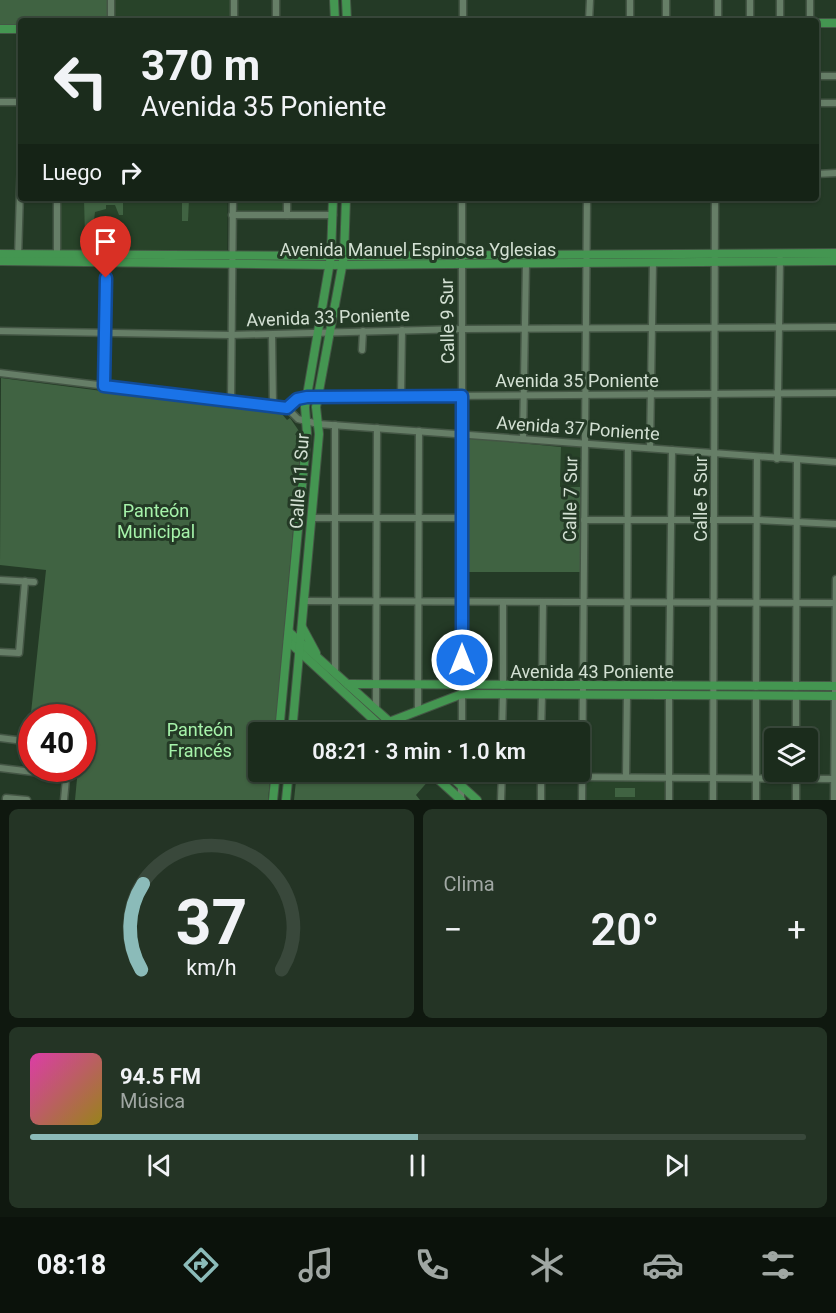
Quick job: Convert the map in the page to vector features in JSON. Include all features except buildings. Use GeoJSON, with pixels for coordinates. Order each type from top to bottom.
{"type":"FeatureCollection","features":[{"type":"Feature","properties":{"kind":"main road"},"geometry":{"type":"LineString","coordinates":[[334,0],[334,18]]}},
{"type":"Feature","properties":{"kind":"main road"},"geometry":{"type":"LineString","coordinates":[[346,0],[346,18]]}},
{"type":"Feature","properties":{"kind":"main road"},"geometry":{"type":"LineString","coordinates":[[819,23],[836,23]]}},
{"type":"Feature","properties":{"kind":"main road"},"geometry":{"type":"LineString","coordinates":[[0,29],[18,29]]}},
{"type":"Feature","properties":{"kind":"main road","name":"Calle 11 Sur"},"geometry":{"type":"LineString","coordinates":[[280,722],[307,397],[330,260],[333,201]]}},
{"type":"Feature","properties":{"kind":"main road","name":"Calle 11 Sur"},"geometry":{"type":"LineString","coordinates":[[293,722],[322,397],[320,385],[344,260],[346,201]]}},
{"type":"Feature","properties":{"kind":"main road","name":"Avenida Manuel Espinosa Yglesias"},"geometry":{"type":"LineString","coordinates":[[0,254],[18,258]]}},
{"type":"Feature","properties":{"kind":"main road","name":"Avenida Manuel Espinosa Yglesias"},"geometry":{"type":"LineString","coordinates":[[780,258],[836,254]]}},
{"type":"Feature","properties":{"kind":"main road","name":"Avenida Manuel Espinosa Yglesias"},"geometry":{"type":"LineString","coordinates":[[0,261],[18,258],[106,260],[780,258],[836,261]]}},
{"type":"Feature","properties":{"kind":"main road","name":"Avenida Manuel Espinosa Yglesias"},"geometry":{"type":"LineString","coordinates":[[461,260],[526,263],[586,259],[653,262],[715,258]]}},
{"type":"Feature","properties":{"kind":"main road"},"geometry":{"type":"LineString","coordinates":[[302,627],[320,659]]}},
{"type":"Feature","properties":{"kind":"main road"},"geometry":{"type":"LineString","coordinates":[[289,632],[389,722]]}},
{"type":"Feature","properties":{"kind":"main road"},"geometry":{"type":"LineString","coordinates":[[288,641],[376,722]]}},
{"type":"Feature","properties":{"kind":"main road","name":"Avenida 43 Poniente"},"geometry":{"type":"LineString","coordinates":[[348,684],[462,685],[542,695],[583,696],[669,695],[714,691],[796,691],[835,686]]}},
{"type":"Feature","properties":{"kind":"main road","name":"Avenida 43 Poniente"},"geometry":{"type":"LineString","coordinates":[[389,722],[462,694],[542,686],[669,685],[714,691]]}},
{"type":"Feature","properties":{"kind":"main road","name":"Avenida 43 Poniente"},"geometry":{"type":"LineString","coordinates":[[796,691],[835,696]]}},
{"type":"Feature","properties":{"kind":"main road"},"geometry":{"type":"LineString","coordinates":[[273,800],[275,782]]}},
{"type":"Feature","properties":{"kind":"main road"},"geometry":{"type":"LineString","coordinates":[[286,800],[288,782]]}},
{"type":"Feature","properties":{"kind":"main road"},"geometry":{"type":"LineString","coordinates":[[441,782],[461,800]]}},
{"type":"Feature","properties":{"kind":"main road"},"geometry":{"type":"LineString","coordinates":[[456,782],[477,800]]}},
{"type":"Feature","properties":{"kind":"street"},"geometry":{"type":"LineString","coordinates":[[111,0],[111,18]]}},
{"type":"Feature","properties":{"kind":"street"},"geometry":{"type":"LineString","coordinates":[[234,0],[234,18]]}},
{"type":"Feature","properties":{"kind":"street"},"geometry":{"type":"LineString","coordinates":[[276,0],[276,18]]}},
{"type":"Feature","properties":{"kind":"street"},"geometry":{"type":"LineString","coordinates":[[463,0],[463,18]]}},
{"type":"Feature","properties":{"kind":"street"},"geometry":{"type":"LineString","coordinates":[[589,18],[590,0]]}},
{"type":"Feature","properties":{"kind":"street"},"geometry":{"type":"LineString","coordinates":[[630,0],[630,18]]}},
{"type":"Feature","properties":{"kind":"street"},"geometry":{"type":"LineString","coordinates":[[666,0],[666,18]]}},
{"type":"Feature","properties":{"kind":"street"},"geometry":{"type":"LineString","coordinates":[[718,0],[718,18]]}},
{"type":"Feature","properties":{"kind":"street"},"geometry":{"type":"LineString","coordinates":[[750,0],[750,18]]}},
{"type":"Feature","properties":{"kind":"street"},"geometry":{"type":"LineString","coordinates":[[780,0],[780,18]]}},
{"type":"Feature","properties":{"kind":"street"},"geometry":{"type":"LineString","coordinates":[[810,0],[810,18]]}},
{"type":"Feature","properties":{"kind":"street"},"geometry":{"type":"LineString","coordinates":[[819,76],[836,76]]}},
{"type":"Feature","properties":{"kind":"street"},"geometry":{"type":"LineString","coordinates":[[0,102],[18,102]]}},
{"type":"Feature","properties":{"kind":"street"},"geometry":{"type":"LineString","coordinates":[[819,103],[836,102]]}},
{"type":"Feature","properties":{"kind":"street"},"geometry":{"type":"LineString","coordinates":[[819,174],[836,173]]}},
{"type":"Feature","properties":{"kind":"street"},"geometry":{"type":"LineString","coordinates":[[18,258],[20,201]]}},
{"type":"Feature","properties":{"kind":"street"},"geometry":{"type":"LineString","coordinates":[[57,201],[57,259]]}},
{"type":"Feature","properties":{"kind":"street"},"geometry":{"type":"LineString","coordinates":[[231,401],[233,201]]}},
{"type":"Feature","properties":{"kind":"street"},"geometry":{"type":"LineString","coordinates":[[287,201],[287,215]]}},
{"type":"Feature","properties":{"kind":"street","name":"Calle 9 Sur"},"geometry":{"type":"LineString","coordinates":[[462,201],[462,722]]}},
{"type":"Feature","properties":{"kind":"street","name":"Calle 7 Sur"},"geometry":{"type":"LineString","coordinates":[[583,722],[587,201]]}},
{"type":"Feature","properties":{"kind":"street","name":"Calle 5 Sur"},"geometry":{"type":"LineString","coordinates":[[713,800],[715,201]]}},
{"type":"Feature","properties":{"kind":"street"},"geometry":{"type":"LineString","coordinates":[[232,215],[333,214]]}},
{"type":"Feature","properties":{"kind":"street"},"geometry":{"type":"LineString","coordinates":[[777,459],[780,258]]}},
{"type":"Feature","properties":{"kind":"street"},"geometry":{"type":"LineString","coordinates":[[104,386],[106,260]]}},
{"type":"Feature","properties":{"kind":"street"},"geometry":{"type":"LineString","coordinates":[[650,448],[653,262]]}},
{"type":"Feature","properties":{"kind":"street"},"geometry":{"type":"LineString","coordinates":[[523,439],[523,329],[526,263]]}},
{"type":"Feature","properties":{"kind":"street","name":"Avenida 33 Poniente"},"geometry":{"type":"LineString","coordinates":[[0,331],[272,335],[463,329],[836,327]]}},
{"type":"Feature","properties":{"kind":"street"},"geometry":{"type":"LineString","coordinates":[[401,396],[402,330]]}},
{"type":"Feature","properties":{"kind":"street"},"geometry":{"type":"LineString","coordinates":[[362,351],[363,331]]}},
{"type":"Feature","properties":{"kind":"street"},"geometry":{"type":"LineString","coordinates":[[272,335],[273,405]]}},
{"type":"Feature","properties":{"kind":"street"},"geometry":{"type":"LineString","coordinates":[[0,374],[287,408]]}},
{"type":"Feature","properties":{"kind":"street","name":"Avenida 35 Poniente"},"geometry":{"type":"LineString","coordinates":[[287,408],[297,399],[307,397],[836,393]]}},
{"type":"Feature","properties":{"kind":"street","name":"Avenida 37 Poniente"},"geometry":{"type":"LineString","coordinates":[[287,408],[294,416],[306,422],[318,424],[836,462]]}},
{"type":"Feature","properties":{"kind":"street"},"geometry":{"type":"LineString","coordinates":[[335,425],[335,673]]}},
{"type":"Feature","properties":{"kind":"street"},"geometry":{"type":"LineString","coordinates":[[376,710],[377,428]]}},
{"type":"Feature","properties":{"kind":"street"},"geometry":{"type":"LineString","coordinates":[[418,711],[419,431]]}},
{"type":"Feature","properties":{"kind":"street"},"geometry":{"type":"LineString","coordinates":[[627,686],[628,447]]}},
{"type":"Feature","properties":{"kind":"street"},"geometry":{"type":"LineString","coordinates":[[669,685],[672,450]]}},
{"type":"Feature","properties":{"kind":"street"},"geometry":{"type":"LineString","coordinates":[[756,800],[757,457]]}},
{"type":"Feature","properties":{"kind":"street"},"geometry":{"type":"LineString","coordinates":[[796,728],[797,460]]}},
{"type":"Feature","properties":{"kind":"street"},"geometry":{"type":"LineString","coordinates":[[312,518],[463,518]]}},
{"type":"Feature","properties":{"kind":"street"},"geometry":{"type":"LineString","coordinates":[[584,520],[758,520],[836,524]]}},
{"type":"Feature","properties":{"kind":"street"},"geometry":{"type":"LineString","coordinates":[[834,800],[836,579]]}},
{"type":"Feature","properties":{"kind":"street"},"geometry":{"type":"LineString","coordinates":[[0,580],[34,582]]}},
{"type":"Feature","properties":{"kind":"street"},"geometry":{"type":"LineString","coordinates":[[0,652],[19,653],[25,582]]}},
{"type":"Feature","properties":{"kind":"street"},"geometry":{"type":"LineString","coordinates":[[304,601],[836,603]]}},
{"type":"Feature","properties":{"kind":"street"},"geometry":{"type":"LineString","coordinates":[[502,722],[503,603]]}},
{"type":"Feature","properties":{"kind":"street"},"geometry":{"type":"LineString","coordinates":[[542,686],[543,603]]}},
{"type":"Feature","properties":{"kind":"street"},"geometry":{"type":"LineString","coordinates":[[542,695],[542,722]]}},
{"type":"Feature","properties":{"kind":"street"},"geometry":{"type":"LineString","coordinates":[[626,777],[627,695]]}},
{"type":"Feature","properties":{"kind":"street"},"geometry":{"type":"LineString","coordinates":[[669,695],[669,800]]}},
{"type":"Feature","properties":{"kind":"street"},"geometry":{"type":"LineString","coordinates":[[0,738],[18,740]]}},
{"type":"Feature","properties":{"kind":"street"},"geometry":{"type":"LineString","coordinates":[[0,768],[18,770]]}},
{"type":"Feature","properties":{"kind":"street"},"geometry":{"type":"LineString","coordinates":[[590,777],[764,778]]}},
{"type":"Feature","properties":{"kind":"street"},"geometry":{"type":"LineString","coordinates":[[818,779],[835,779]]}},
{"type":"Feature","properties":{"kind":"street"},"geometry":{"type":"LineString","coordinates":[[64,800],[66,782]]}},
{"type":"Feature","properties":{"kind":"street"},"geometry":{"type":"LineString","coordinates":[[461,782],[461,800]]}},
{"type":"Feature","properties":{"kind":"street"},"geometry":{"type":"LineString","coordinates":[[501,800],[502,782]]}},
{"type":"Feature","properties":{"kind":"street"},"geometry":{"type":"LineString","coordinates":[[541,782],[541,800]]}},
{"type":"Feature","properties":{"kind":"street","name":"Calle 7 Sur"},"geometry":{"type":"LineString","coordinates":[[582,782],[582,800]]}},
{"type":"Feature","properties":{"kind":"street"},"geometry":{"type":"LineString","coordinates":[[796,782],[796,800]]}},
{"type":"Feature","properties":{"kind":"street"},"geometry":{"type":"LineString","coordinates":[[6,799],[27,800]]}},
{"type":"Feature","properties":{"kind":"shaded area"},"geometry":{"type":"Polygon","coordinates":[[[113,0],[231,0],[231,18],[113,18],[113,0]]]}},
{"type":"Feature","properties":{"kind":"shaded area"},"geometry":{"type":"Polygon","coordinates":[[[61,201],[227,201],[227,252],[61,252],[61,201]]]}},
{"type":"Feature","properties":{"kind":"shaded area"},"geometry":{"type":"Polygon","coordinates":[[[238,201],[286,201],[286,210],[238,211],[238,201]]]}},
{"type":"Feature","properties":{"kind":"shaded area"},"geometry":{"type":"Polygon","coordinates":[[[561,447],[581,447],[580,487],[560,487],[561,447]]]}},
{"type":"Feature","properties":{"kind":"shaded area"},"geometry":{"type":"Polygon","coordinates":[[[587,782],[666,782],[666,800],[586,800],[587,782]]]}},
{"type":"Feature","properties":{"kind":"green space"},"geometry":{"type":"Polygon","coordinates":[[[0,0],[113,0],[113,18],[18,18],[18,25],[0,25],[0,0]]]}},
{"type":"Feature","properties":{"kind":"green space"},"geometry":{"type":"Polygon","coordinates":[[[84,201],[123,201],[123,215],[119,215],[115,205],[106,205],[106,209],[95,212],[92,236],[85,236],[84,201]]]}},
{"type":"Feature","properties":{"kind":"green space"},"geometry":{"type":"Polygon","coordinates":[[[182,201],[189,201],[188,221],[182,221],[182,201]]]}},
{"type":"Feature","properties":{"kind":"green space","name":"Panteón Municipal"},"geometry":{"type":"Polygon","coordinates":[[[1,378],[282,414],[287,420],[290,418],[299,431],[295,434],[301,442],[276,722],[248,722],[248,782],[270,782],[268,800],[75,800],[77,782],[96,782],[96,704],[32,704],[46,570],[0,565],[1,378]]]}},
{"type":"Feature","properties":{"kind":"green space"},"geometry":{"type":"Polygon","coordinates":[[[467,438],[561,447],[560,487],[580,487],[581,572],[466,572],[467,438]]]}},
{"type":"Feature","properties":{"kind":"green space"},"geometry":{"type":"Polygon","coordinates":[[[296,782],[427,782],[416,795],[420,800],[294,800],[296,782]]]}},
{"type":"Feature","properties":{"kind":"green space"},"geometry":{"type":"Polygon","coordinates":[[[615,788],[635,788],[635,797],[615,797],[615,788]]]}},
{"type":"Feature","properties":{"kind":"route"},"geometry":{"type":"LineString","coordinates":[[106,278],[104,386],[287,408],[297,399],[307,397],[462,396],[462,660]]}},
{"type":"Feature","properties":{"kind":"park label","name":"Panteón Francés"},"geometry":{"type":"Point","coordinates":[200,739]}}]}
